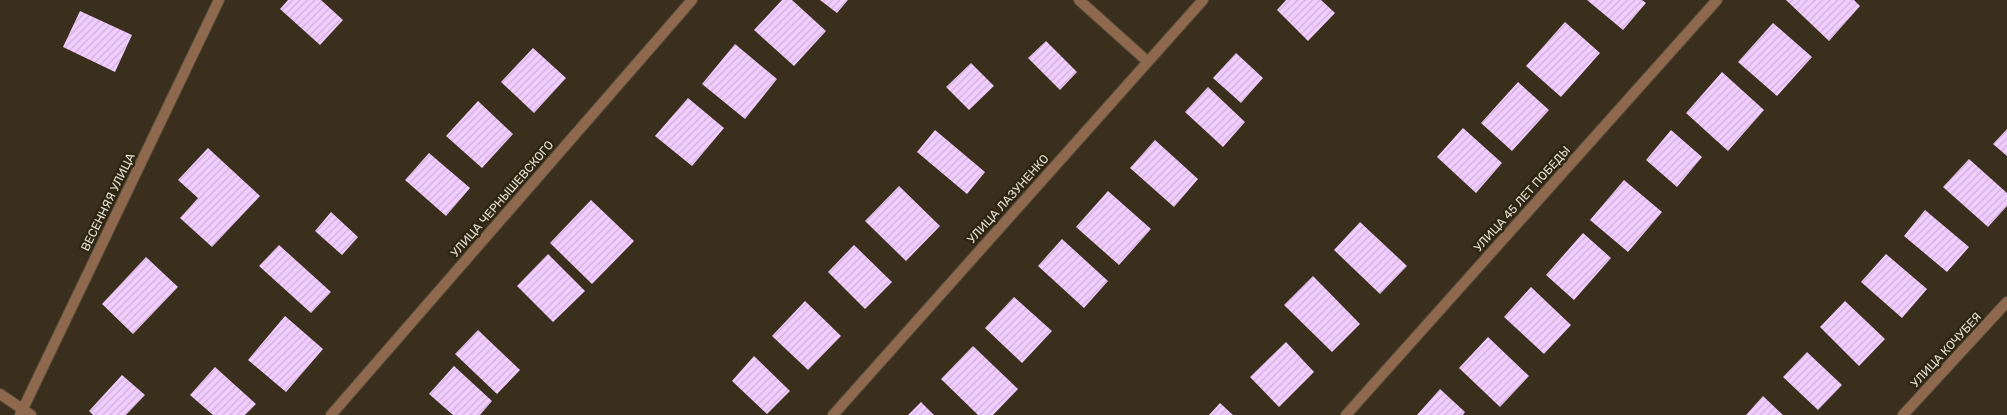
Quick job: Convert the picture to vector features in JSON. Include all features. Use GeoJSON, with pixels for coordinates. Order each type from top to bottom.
{"type":"FeatureCollection","features":[{"type":"Feature","properties":{"kind":"street","name":"ВЕСЕННЯЯ УЛИЦА"},"geometry":{"type":"LineString","coordinates":[[25,413],[219,0]]}},
{"type":"Feature","properties":{"kind":"street","name":"УЛИЦА ЧЕРНЫШЕВСКОГО"},"geometry":{"type":"LineString","coordinates":[[330,415],[692,0]]}},
{"type":"Feature","properties":{"kind":"street"},"geometry":{"type":"LineString","coordinates":[[1079,0],[1147,61]]}},
{"type":"Feature","properties":{"kind":"street","name":"УЛИЦА ЛАЗУНЕНКО"},"geometry":{"type":"LineString","coordinates":[[833,415],[1203,0]]}},
{"type":"Feature","properties":{"kind":"street","name":"УЛИЦА 45 ЛЕТ ПОБЕДЫ"},"geometry":{"type":"LineString","coordinates":[[1346,415],[1717,0]]}},
{"type":"Feature","properties":{"kind":"street","name":"УЛИЦА КОЧУБЕЯ"},"geometry":{"type":"LineString","coordinates":[[1903,415],[2007,302]]}},
{"type":"Feature","properties":{"kind":"street"},"geometry":{"type":"LineString","coordinates":[[0,394],[25,413]]}},
{"type":"Feature","properties":{"kind":"building"},"geometry":{"type":"Polygon","coordinates":[[[288,0],[321,0],[343,20],[320,45],[280,9],[288,0]]]}},
{"type":"Feature","properties":{"kind":"building"},"geometry":{"type":"Polygon","coordinates":[[[782,0],[792,0],[826,31],[794,66],[754,30],[782,0]]]}},
{"type":"Feature","properties":{"kind":"building"},"geometry":{"type":"Polygon","coordinates":[[[820,0],[848,0],[837,13],[820,0]]]}},
{"type":"Feature","properties":{"kind":"building"},"geometry":{"type":"Polygon","coordinates":[[[1286,0],[1321,0],[1335,13],[1308,41],[1277,10],[1286,0]]]}},
{"type":"Feature","properties":{"kind":"building"},"geometry":{"type":"Polygon","coordinates":[[[1587,0],[1642,0],[1646,3],[1623,30],[1587,0]]]}},
{"type":"Feature","properties":{"kind":"building"},"geometry":{"type":"Polygon","coordinates":[[[1786,0],[1854,0],[1860,6],[1829,41],[1786,0]]]}},
{"type":"Feature","properties":{"kind":"building"},"geometry":{"type":"Polygon","coordinates":[[[80,11],[132,35],[115,72],[63,47],[80,11]]]}},
{"type":"Feature","properties":{"kind":"building"},"geometry":{"type":"Polygon","coordinates":[[[1565,22],[1600,53],[1561,97],[1526,66],[1565,22]]]}},
{"type":"Feature","properties":{"kind":"building"},"geometry":{"type":"Polygon","coordinates":[[[1773,23],[1812,57],[1777,96],[1738,62],[1773,23]]]}},
{"type":"Feature","properties":{"kind":"building"},"geometry":{"type":"Polygon","coordinates":[[[1046,41],[1077,72],[1060,90],[1028,58],[1046,41]]]}},
{"type":"Feature","properties":{"kind":"building"},"geometry":{"type":"Polygon","coordinates":[[[735,44],[777,79],[745,119],[702,84],[735,44]]]}},
{"type":"Feature","properties":{"kind":"building"},"geometry":{"type":"Polygon","coordinates":[[[533,48],[566,78],[534,113],[501,82],[533,48]]]}},
{"type":"Feature","properties":{"kind":"building"},"geometry":{"type":"Polygon","coordinates":[[[1236,53],[1263,78],[1241,103],[1213,78],[1236,53]]]}},
{"type":"Feature","properties":{"kind":"building"},"geometry":{"type":"Polygon","coordinates":[[[971,63],[994,86],[969,110],[946,87],[971,63]]]}},
{"type":"Feature","properties":{"kind":"building"},"geometry":{"type":"Polygon","coordinates":[[[1722,72],[1764,110],[1728,151],[1686,113],[1722,72]]]}},
{"type":"Feature","properties":{"kind":"building"},"geometry":{"type":"Polygon","coordinates":[[[1518,82],[1549,110],[1512,151],[1481,123],[1518,82]]]}},
{"type":"Feature","properties":{"kind":"building"},"geometry":{"type":"Polygon","coordinates":[[[1208,87],[1245,122],[1223,147],[1185,112],[1208,87]]]}},
{"type":"Feature","properties":{"kind":"building"},"geometry":{"type":"Polygon","coordinates":[[[688,98],[724,128],[692,166],[655,136],[688,98]]]}},
{"type":"Feature","properties":{"kind":"building"},"geometry":{"type":"Polygon","coordinates":[[[478,101],[513,134],[482,168],[446,136],[478,101]]]}},
{"type":"Feature","properties":{"kind":"building"},"geometry":{"type":"Polygon","coordinates":[[[1463,128],[1502,163],[1476,193],[1437,157],[1463,128]]]}},
{"type":"Feature","properties":{"kind":"building"},"geometry":{"type":"Polygon","coordinates":[[[2007,129],[2007,156],[1993,144],[2007,129]]]}},
{"type":"Feature","properties":{"kind":"building"},"geometry":{"type":"Polygon","coordinates":[[[935,130],[985,172],[967,194],[917,152],[935,130]]]}},
{"type":"Feature","properties":{"kind":"building"},"geometry":{"type":"Polygon","coordinates":[[[1671,130],[1702,157],[1677,187],[1646,160],[1671,130]]]}},
{"type":"Feature","properties":{"kind":"building"},"geometry":{"type":"Polygon","coordinates":[[[1155,140],[1198,179],[1174,207],[1130,168],[1155,140]]]}},
{"type":"Feature","properties":{"kind":"building"},"geometry":{"type":"Polygon","coordinates":[[[208,148],[260,196],[212,247],[180,218],[198,198],[178,180],[208,148]]]}},
{"type":"Feature","properties":{"kind":"building"},"geometry":{"type":"Polygon","coordinates":[[[429,153],[470,188],[446,216],[405,180],[429,153]]]}},
{"type":"Feature","properties":{"kind":"building"},"geometry":{"type":"Polygon","coordinates":[[[1969,159],[2007,193],[2007,206],[1988,227],[1943,187],[1969,159]]]}},
{"type":"Feature","properties":{"kind":"building"},"geometry":{"type":"Polygon","coordinates":[[[1624,180],[1662,212],[1628,252],[1590,220],[1624,180]]]}},
{"type":"Feature","properties":{"kind":"building"},"geometry":{"type":"Polygon","coordinates":[[[899,186],[940,226],[906,261],[865,221],[899,186]]]}},
{"type":"Feature","properties":{"kind":"building"},"geometry":{"type":"Polygon","coordinates":[[[1108,191],[1151,229],[1119,265],[1076,227],[1108,191]]]}},
{"type":"Feature","properties":{"kind":"building"},"geometry":{"type":"Polygon","coordinates":[[[591,200],[634,241],[592,284],[550,243],[591,200]]]}},
{"type":"Feature","properties":{"kind":"building"},"geometry":{"type":"Polygon","coordinates":[[[1925,210],[1969,247],[1947,272],[1904,236],[1925,210]]]}},
{"type":"Feature","properties":{"kind":"building"},"geometry":{"type":"Polygon","coordinates":[[[331,212],[358,237],[342,255],[315,231],[331,212]]]}},
{"type":"Feature","properties":{"kind":"building"},"geometry":{"type":"Polygon","coordinates":[[[1360,222],[1407,266],[1380,294],[1334,250],[1360,222]]]}},
{"type":"Feature","properties":{"kind":"building"},"geometry":{"type":"Polygon","coordinates":[[[1583,233],[1611,258],[1574,300],[1546,275],[1583,233]]]}},
{"type":"Feature","properties":{"kind":"building"},"geometry":{"type":"Polygon","coordinates":[[[1062,239],[1108,281],[1084,308],[1038,266],[1062,239]]]}},
{"type":"Feature","properties":{"kind":"building"},"geometry":{"type":"Polygon","coordinates":[[[279,245],[331,292],[311,313],[259,266],[279,245]]]}},
{"type":"Feature","properties":{"kind":"building"},"geometry":{"type":"Polygon","coordinates":[[[854,245],[892,282],[865,309],[828,272],[854,245]]]}},
{"type":"Feature","properties":{"kind":"building"},"geometry":{"type":"Polygon","coordinates":[[[548,254],[585,291],[553,322],[517,286],[548,254]]]}},
{"type":"Feature","properties":{"kind":"building"},"geometry":{"type":"Polygon","coordinates":[[[1886,254],[1927,289],[1902,318],[1861,282],[1886,254]]]}},
{"type":"Feature","properties":{"kind":"building"},"geometry":{"type":"Polygon","coordinates":[[[146,257],[178,287],[133,334],[102,304],[146,257]]]}},
{"type":"Feature","properties":{"kind":"building"},"geometry":{"type":"Polygon","coordinates":[[[1313,276],[1360,324],[1332,352],[1284,305],[1313,276]]]}},
{"type":"Feature","properties":{"kind":"building"},"geometry":{"type":"Polygon","coordinates":[[[1531,287],[1571,325],[1544,354],[1504,317],[1531,287]]]}},
{"type":"Feature","properties":{"kind":"building"},"geometry":{"type":"Polygon","coordinates":[[[1014,297],[1052,331],[1022,363],[985,328],[1014,297]]]}},
{"type":"Feature","properties":{"kind":"building"},"geometry":{"type":"Polygon","coordinates":[[[805,301],[841,336],[808,370],[772,336],[805,301]]]}},
{"type":"Feature","properties":{"kind":"building"},"geometry":{"type":"Polygon","coordinates":[[[1845,301],[1885,339],[1859,366],[1820,327],[1845,301]]]}},
{"type":"Feature","properties":{"kind":"building"},"geometry":{"type":"Polygon","coordinates":[[[285,316],[323,349],[286,392],[248,360],[285,316]]]}},
{"type":"Feature","properties":{"kind":"building"},"geometry":{"type":"Polygon","coordinates":[[[478,330],[520,370],[497,394],[455,354],[478,330]]]}},
{"type":"Feature","properties":{"kind":"building"},"geometry":{"type":"Polygon","coordinates":[[[1488,337],[1529,376],[1500,407],[1459,368],[1488,337]]]}},
{"type":"Feature","properties":{"kind":"building"},"geometry":{"type":"Polygon","coordinates":[[[1286,342],[1314,372],[1279,407],[1250,377],[1286,342]]]}},
{"type":"Feature","properties":{"kind":"building"},"geometry":{"type":"Polygon","coordinates":[[[973,346],[1018,389],[993,415],[978,415],[941,379],[973,346]]]}},
{"type":"Feature","properties":{"kind":"building"},"geometry":{"type":"Polygon","coordinates":[[[1807,352],[1842,385],[1818,410],[1783,377],[1807,352]]]}},
{"type":"Feature","properties":{"kind":"building"},"geometry":{"type":"Polygon","coordinates":[[[754,356],[790,391],[767,414],[732,381],[754,356]]]}},
{"type":"Feature","properties":{"kind":"building"},"geometry":{"type":"Polygon","coordinates":[[[454,366],[492,401],[480,415],[453,415],[429,394],[454,366]]]}},
{"type":"Feature","properties":{"kind":"building"},"geometry":{"type":"Polygon","coordinates":[[[215,367],[256,404],[245,415],[213,415],[190,395],[215,367]]]}},
{"type":"Feature","properties":{"kind":"building"},"geometry":{"type":"Polygon","coordinates":[[[122,375],[145,395],[126,415],[93,415],[89,411],[122,375]]]}},
{"type":"Feature","properties":{"kind":"building"},"geometry":{"type":"Polygon","coordinates":[[[1440,389],[1465,412],[1463,415],[1417,415],[1440,389]]]}},
{"type":"Feature","properties":{"kind":"building"},"geometry":{"type":"Polygon","coordinates":[[[1763,396],[1783,415],[1746,415],[1763,396]]]}},
{"type":"Feature","properties":{"kind":"building"},"geometry":{"type":"Polygon","coordinates":[[[921,402],[934,415],[908,415],[921,402]]]}},
{"type":"Feature","properties":{"kind":"building"},"geometry":{"type":"Polygon","coordinates":[[[1220,403],[1233,415],[1209,415],[1220,403]]]}}]}
